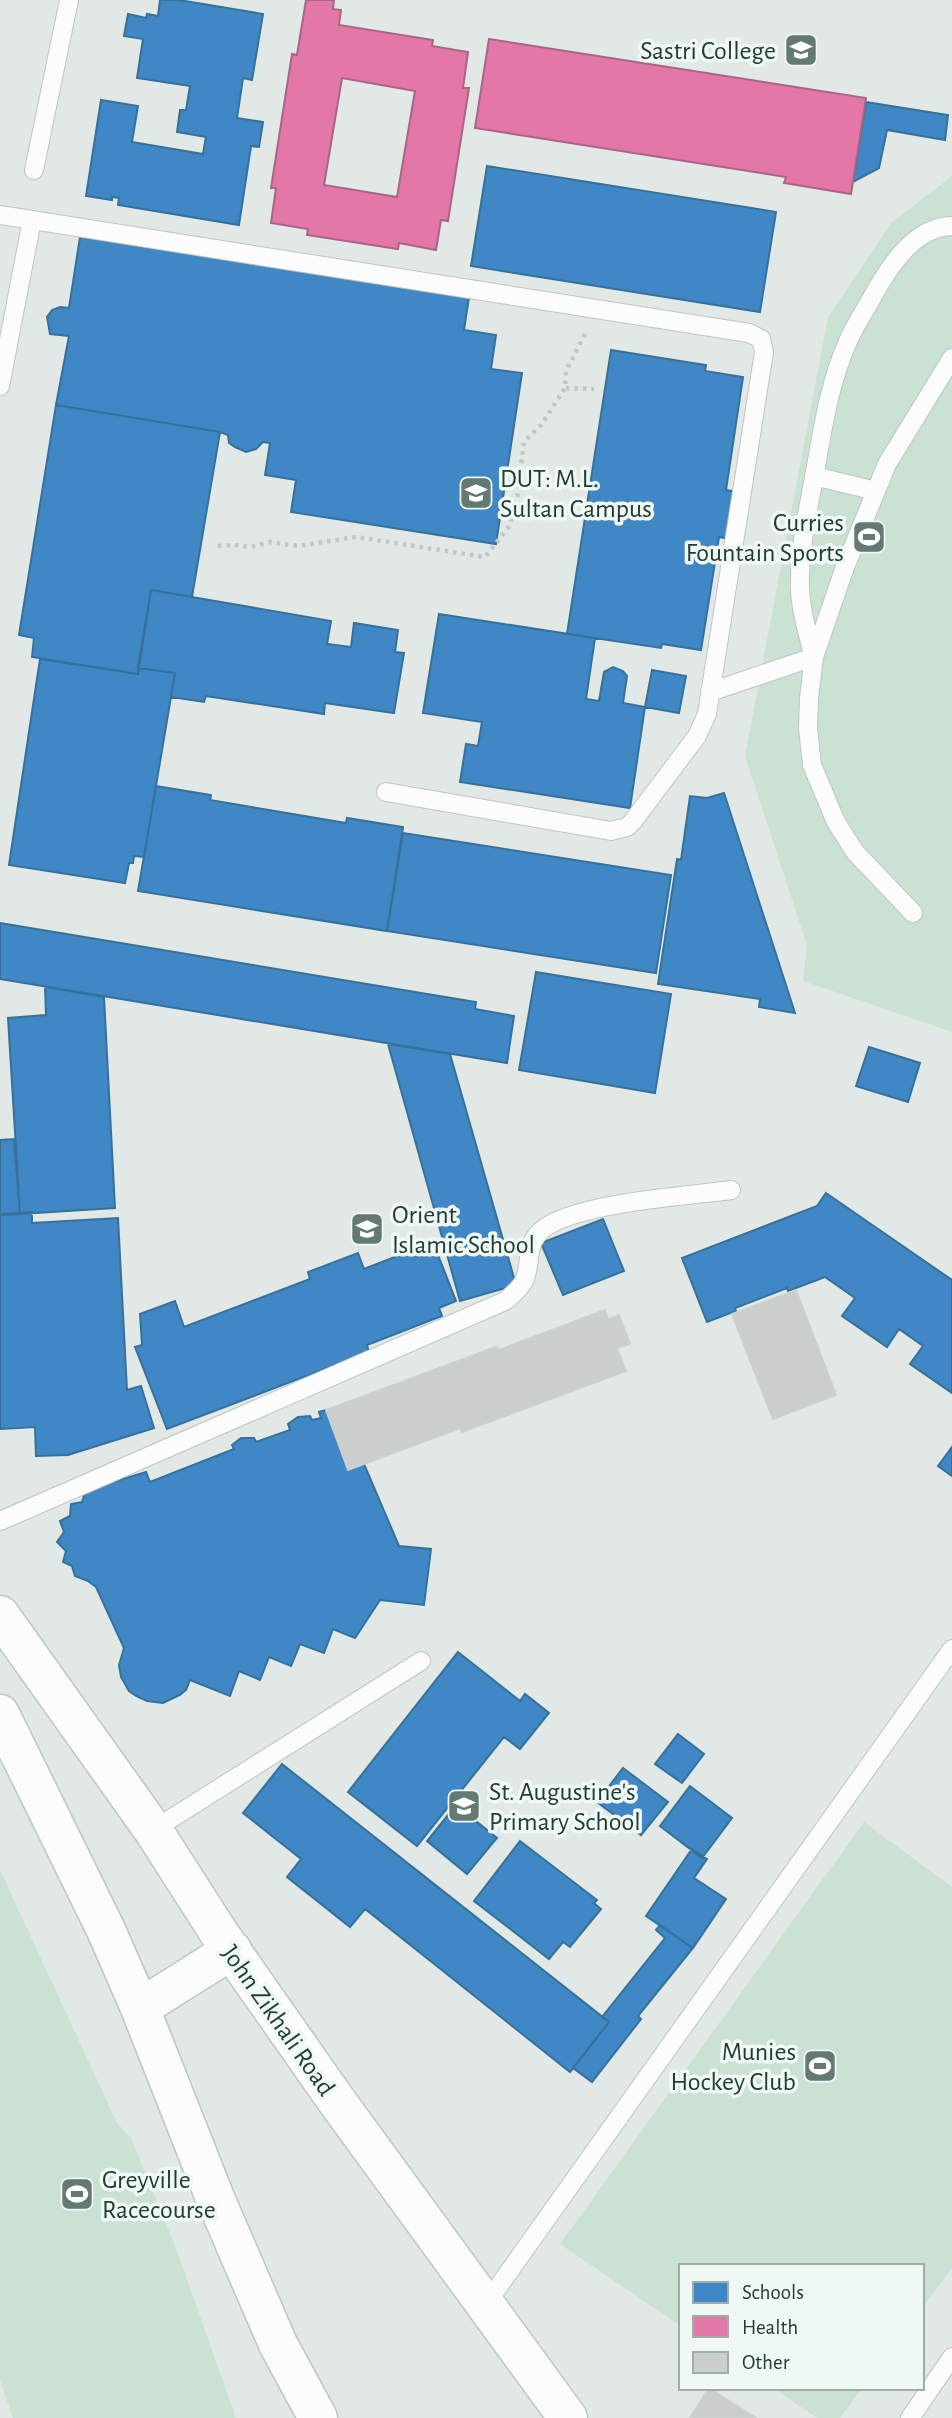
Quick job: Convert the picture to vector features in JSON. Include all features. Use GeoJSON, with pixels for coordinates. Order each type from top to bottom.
{"type":"FeatureCollection","features":[{"type":"Feature","properties":{"kind":"main road","name":"John Zikhali Road"},"geometry":{"type":"LineString","coordinates":[[0,1615],[153,1830],[232,1950],[420,2217],[568,2418]]}},
{"type":"Feature","properties":{"kind":"main road"},"geometry":{"type":"LineString","coordinates":[[0,1714],[56,1824],[140,2008],[215,2198],[278,2344],[318,2418]]}},
{"type":"Feature","properties":{"kind":"main road"},"geometry":{"type":"LineString","coordinates":[[140,2008],[232,1950]]}},
{"type":"Feature","properties":{"kind":"main road"},"geometry":{"type":"LineString","coordinates":[[531,2367],[541,2418]]}},
{"type":"Feature","properties":{"kind":"lane"},"geometry":{"type":"LineString","coordinates":[[34,170],[69,0]]}},
{"type":"Feature","properties":{"kind":"lane"},"geometry":{"type":"LineString","coordinates":[[0,215],[750,333],[761,339],[764,345],[707,714],[697,736],[633,821],[620,829],[603,830],[386,792]]}},
{"type":"Feature","properties":{"kind":"lane"},"geometry":{"type":"LineString","coordinates":[[0,386],[32,220]]}},
{"type":"Feature","properties":{"kind":"lane"},"geometry":{"type":"LineString","coordinates":[[814,657],[800,591],[801,546],[824,414],[849,338],[884,278],[918,237],[931,229],[952,226]]}},
{"type":"Feature","properties":{"kind":"lane"},"geometry":{"type":"LineString","coordinates":[[913,913],[855,852],[836,822],[812,765],[808,728],[814,657],[845,566],[887,464],[952,358]]}},
{"type":"Feature","properties":{"kind":"lane"},"geometry":{"type":"LineString","coordinates":[[814,476],[876,491]]}},
{"type":"Feature","properties":{"kind":"lane"},"geometry":{"type":"LineString","coordinates":[[710,692],[814,657]]}},
{"type":"Feature","properties":{"kind":"lane"},"geometry":{"type":"LineString","coordinates":[[0,1521],[505,1301],[524,1281],[529,1252],[537,1234],[556,1219],[609,1206],[730,1190]]}},
{"type":"Feature","properties":{"kind":"lane"},"geometry":{"type":"LineString","coordinates":[[486,2304],[952,1649]]}},
{"type":"Feature","properties":{"kind":"lane"},"geometry":{"type":"LineString","coordinates":[[153,1830],[421,1661]]}},
{"type":"Feature","properties":{"kind":"lane"},"geometry":{"type":"LineString","coordinates":[[910,2418],[952,2357]]}},
{"type":"Feature","properties":{"kind":"path"},"geometry":{"type":"LineString","coordinates":[[218,546],[251,547],[270,542],[298,546],[356,537],[485,557],[509,525],[517,499],[524,442],[541,425],[565,388],[566,371],[599,309]]}},
{"type":"Feature","properties":{"kind":"path"},"geometry":{"type":"LineString","coordinates":[[565,388],[594,389]]}},
{"type":"Feature","properties":{"kind":"green space","name":"Curries Fountain Sports"},"geometry":{"type":"Polygon","coordinates":[[[952,176],[952,1032],[803,981],[807,945],[745,756],[828,317],[891,223],[952,176]]]}},
{"type":"Feature","properties":{"kind":"green space","name":"Munies Hockey Club"},"geometry":{"type":"Polygon","coordinates":[[[864,1822],[952,1887],[952,2268],[924,2305],[924,2264],[679,2264],[679,2325],[560,2244],[864,1822]]]}},
{"type":"Feature","properties":{"kind":"green space","name":"Greyville Racecourse"},"geometry":{"type":"Polygon","coordinates":[[[0,1870],[117,2123],[131,2138],[177,2251],[236,2418],[13,2418],[0,2380],[0,1870]]]}},
{"type":"Feature","properties":{"kind":"green space"},"geometry":{"type":"Polygon","coordinates":[[[776,2390],[861,2390],[840,2418],[817,2418],[776,2390]]]}},
{"type":"Feature","properties":{"kind":"building: Schools"},"geometry":{"type":"Polygon","coordinates":[[[160,0],[179,0],[263,14],[252,80],[243,78],[237,118],[263,122],[259,147],[251,146],[239,225],[118,205],[119,198],[112,197],[112,200],[86,196],[101,100],[138,106],[132,142],[203,154],[206,137],[177,132],[180,110],[186,110],[190,86],[137,78],[143,39],[124,36],[128,14],[146,18],[147,14],[158,16],[160,0]]]}},
{"type":"Feature","properties":{"kind":"building: Schools"},"geometry":{"type":"Polygon","coordinates":[[[866,102],[948,115],[945,140],[887,130],[879,168],[853,182],[866,102]]]}},
{"type":"Feature","properties":{"kind":"building: Schools"},"geometry":{"type":"Polygon","coordinates":[[[487,166],[776,212],[760,312],[471,266],[487,166]]]}},
{"type":"Feature","properties":{"kind":"building: Schools"},"geometry":{"type":"Polygon","coordinates":[[[80,237],[469,297],[464,330],[496,335],[491,369],[522,373],[496,544],[291,512],[296,480],[265,475],[270,443],[263,442],[256,449],[246,452],[229,443],[228,435],[220,432],[56,405],[69,336],[50,334],[47,317],[52,310],[69,308],[80,237]]]}},
{"type":"Feature","properties":{"kind":"building: Schools"},"geometry":{"type":"Polygon","coordinates":[[[611,350],[706,365],[705,371],[743,377],[726,490],[738,492],[730,539],[719,537],[701,650],[662,644],[661,648],[567,634],[611,350]]]}},
{"type":"Feature","properties":{"kind":"building: Schools"},"geometry":{"type":"Polygon","coordinates":[[[56,405],[220,432],[192,597],[151,590],[138,674],[32,657],[34,638],[19,635],[56,405]]]}},
{"type":"Feature","properties":{"kind":"building: Schools"},"geometry":{"type":"Polygon","coordinates":[[[151,590],[331,621],[327,644],[351,647],[354,623],[398,630],[395,652],[404,653],[394,713],[325,703],[324,714],[206,696],[204,702],[171,697],[175,673],[138,668],[151,590]]]}},
{"type":"Feature","properties":{"kind":"building: Schools"},"geometry":{"type":"Polygon","coordinates":[[[439,614],[595,638],[586,699],[599,701],[604,672],[613,667],[627,676],[623,703],[645,707],[630,808],[460,782],[466,744],[478,746],[482,722],[423,713],[439,614]]]}},
{"type":"Feature","properties":{"kind":"building: Schools"},"geometry":{"type":"Polygon","coordinates":[[[40,659],[138,674],[138,668],[175,673],[144,857],[134,856],[133,863],[129,863],[125,883],[9,865],[40,659]]]}},
{"type":"Feature","properties":{"kind":"building: Schools"},"geometry":{"type":"Polygon","coordinates":[[[652,670],[686,676],[679,713],[645,707],[652,670]]]}},
{"type":"Feature","properties":{"kind":"building: Schools"},"geometry":{"type":"Polygon","coordinates":[[[156,786],[211,795],[210,800],[346,823],[347,818],[403,827],[387,931],[138,891],[156,786]]]}},
{"type":"Feature","properties":{"kind":"building: Schools"},"geometry":{"type":"Polygon","coordinates":[[[724,793],[795,1013],[759,1007],[760,999],[658,984],[677,859],[681,860],[690,796],[707,798],[724,793]]]}},
{"type":"Feature","properties":{"kind":"building: Schools"},"geometry":{"type":"Polygon","coordinates":[[[403,833],[671,875],[656,973],[387,931],[403,833]]]}},
{"type":"Feature","properties":{"kind":"building: Schools"},"geometry":{"type":"Polygon","coordinates":[[[0,923],[476,1002],[475,1009],[514,1016],[507,1063],[0,979],[0,923]]]}},
{"type":"Feature","properties":{"kind":"building: Schools"},"geometry":{"type":"Polygon","coordinates":[[[536,972],[671,994],[655,1093],[519,1070],[536,972]]]}},
{"type":"Feature","properties":{"kind":"building: Schools"},"geometry":{"type":"Polygon","coordinates":[[[45,987],[104,997],[115,1208],[20,1214],[8,1018],[46,1015],[45,987]]]}},
{"type":"Feature","properties":{"kind":"building: Schools"},"geometry":{"type":"Polygon","coordinates":[[[388,1044],[450,1054],[516,1285],[460,1301],[388,1044]]]}},
{"type":"Feature","properties":{"kind":"building: Schools"},"geometry":{"type":"Polygon","coordinates":[[[869,1047],[920,1063],[908,1102],[856,1086],[869,1047]]]}},
{"type":"Feature","properties":{"kind":"building: Schools"},"geometry":{"type":"Polygon","coordinates":[[[14,1139],[20,1214],[0,1215],[0,1140],[14,1139]]]}},
{"type":"Feature","properties":{"kind":"building: Schools"},"geometry":{"type":"Polygon","coordinates":[[[826,1193],[952,1280],[952,1393],[910,1364],[923,1346],[899,1329],[887,1347],[842,1316],[855,1298],[825,1277],[788,1291],[787,1288],[707,1322],[682,1258],[817,1206],[826,1193]]]}},
{"type":"Feature","properties":{"kind":"building: Schools"},"geometry":{"type":"Polygon","coordinates":[[[32,1212],[32,1223],[118,1218],[127,1390],[141,1386],[154,1428],[68,1455],[36,1456],[35,1427],[0,1429],[0,1214],[32,1212]]]}},
{"type":"Feature","properties":{"kind":"building: Schools"},"geometry":{"type":"Polygon","coordinates":[[[603,1219],[624,1271],[563,1295],[541,1243],[603,1219]]]}},
{"type":"Feature","properties":{"kind":"building: Schools"},"geometry":{"type":"Polygon","coordinates":[[[433,1242],[456,1301],[439,1308],[442,1316],[367,1345],[369,1352],[167,1429],[135,1347],[142,1345],[140,1314],[175,1301],[184,1327],[310,1279],[308,1272],[358,1253],[364,1269],[433,1242]]]}},
{"type":"Feature","properties":{"kind":"building: Schools"},"geometry":{"type":"Polygon","coordinates":[[[326,1410],[348,1470],[364,1464],[399,1546],[431,1549],[424,1605],[380,1600],[355,1638],[333,1629],[324,1653],[300,1644],[291,1666],[269,1657],[260,1680],[239,1671],[230,1696],[190,1680],[186,1690],[163,1703],[136,1696],[129,1691],[121,1677],[119,1665],[124,1648],[96,1587],[75,1576],[72,1566],[63,1562],[66,1551],[57,1542],[64,1532],[60,1521],[70,1516],[71,1504],[82,1502],[86,1490],[146,1472],[150,1482],[234,1449],[232,1445],[241,1438],[254,1438],[256,1442],[290,1430],[288,1424],[298,1417],[310,1416],[312,1420],[321,1418],[319,1412],[326,1410]]]}},
{"type":"Feature","properties":{"kind":"building: Schools"},"geometry":{"type":"Polygon","coordinates":[[[952,1447],[952,1476],[938,1466],[952,1447]]]}},
{"type":"Feature","properties":{"kind":"building: Schools"},"geometry":{"type":"Polygon","coordinates":[[[458,1652],[520,1701],[525,1694],[549,1713],[520,1749],[504,1737],[417,1846],[348,1792],[458,1652]]]}},
{"type":"Feature","properties":{"kind":"building: Schools"},"geometry":{"type":"Polygon","coordinates":[[[678,1734],[704,1754],[682,1783],[655,1764],[678,1734]]]}},
{"type":"Feature","properties":{"kind":"building: Schools"},"geometry":{"type":"Polygon","coordinates":[[[282,1764],[609,2022],[570,2072],[365,1909],[350,1927],[287,1877],[301,1859],[243,1813],[282,1764]]]}},
{"type":"Feature","properties":{"kind":"building: Schools"},"geometry":{"type":"Polygon","coordinates":[[[623,1768],[668,1802],[641,1835],[597,1802],[623,1768]]]}},
{"type":"Feature","properties":{"kind":"building: Schools"},"geometry":{"type":"Polygon","coordinates":[[[690,1786],[732,1818],[702,1858],[660,1826],[690,1786]]]}},
{"type":"Feature","properties":{"kind":"building: Schools"},"geometry":{"type":"Polygon","coordinates":[[[456,1805],[497,1838],[467,1874],[427,1841],[456,1805]]]}},
{"type":"Feature","properties":{"kind":"building: Schools"},"geometry":{"type":"Polygon","coordinates":[[[520,1841],[597,1900],[594,1903],[601,1909],[570,1947],[563,1942],[549,1959],[474,1901],[520,1841]]]}},
{"type":"Feature","properties":{"kind":"building: Schools"},"geometry":{"type":"Polygon","coordinates":[[[692,1849],[707,1859],[694,1878],[726,1899],[693,1948],[646,1916],[692,1849]]]}},
{"type":"Feature","properties":{"kind":"building: Schools"},"geometry":{"type":"Polygon","coordinates":[[[660,1925],[693,1948],[638,2016],[641,2019],[592,2082],[573,2068],[609,2022],[602,2017],[665,1938],[656,1930],[660,1925]]]}},
{"type":"Feature","properties":{"kind":"building: Health"},"geometry":{"type":"Polygon","coordinates":[[[306,0],[334,0],[333,9],[341,10],[339,25],[433,40],[432,46],[468,52],[463,88],[469,88],[448,221],[441,220],[436,250],[399,243],[398,249],[307,235],[308,229],[271,223],[276,188],[271,188],[292,54],[297,55],[306,0]],[[342,78],[324,185],[397,197],[415,91],[342,78]]]}},
{"type":"Feature","properties":{"kind":"building: Health"},"geometry":{"type":"Polygon","coordinates":[[[489,39],[866,98],[851,194],[784,183],[786,177],[475,128],[489,39]]]}},
{"type":"Feature","properties":{"kind":"building: Other"},"geometry":{"type":"Polygon","coordinates":[[[796,1290],[836,1395],[773,1419],[732,1314],[796,1290]]]}},
{"type":"Feature","properties":{"kind":"building: Other"},"geometry":{"type":"Polygon","coordinates":[[[605,1310],[608,1319],[619,1315],[630,1344],[617,1348],[626,1371],[462,1432],[460,1428],[348,1470],[326,1410],[605,1310]]]}},
{"type":"Feature","properties":{"kind":"building: Other"},"geometry":{"type":"Polygon","coordinates":[[[708,2390],[712,2390],[756,2418],[690,2418],[708,2390]]]}},
{"type":"Feature","properties":{"kind":"place","name":"Sastri College"},"geometry":{"type":"Point","coordinates":[801,50]}},
{"type":"Feature","properties":{"kind":"place","name":"DUT: M.L. Sultan Campus"},"geometry":{"type":"Point","coordinates":[476,493]}},
{"type":"Feature","properties":{"kind":"place","name":"Curries Fountain Sports"},"geometry":{"type":"Point","coordinates":[869,537]}},
{"type":"Feature","properties":{"kind":"place","name":"Orient Islamic School"},"geometry":{"type":"Point","coordinates":[367,1229]}},
{"type":"Feature","properties":{"kind":"place","name":"St. Augustine's Primary School"},"geometry":{"type":"Point","coordinates":[464,1806]}},
{"type":"Feature","properties":{"kind":"place","name":"Munies Hockey Club"},"geometry":{"type":"Point","coordinates":[820,2066]}},
{"type":"Feature","properties":{"kind":"place","name":"Greyville Racecourse"},"geometry":{"type":"Point","coordinates":[77,2194]}}]}
